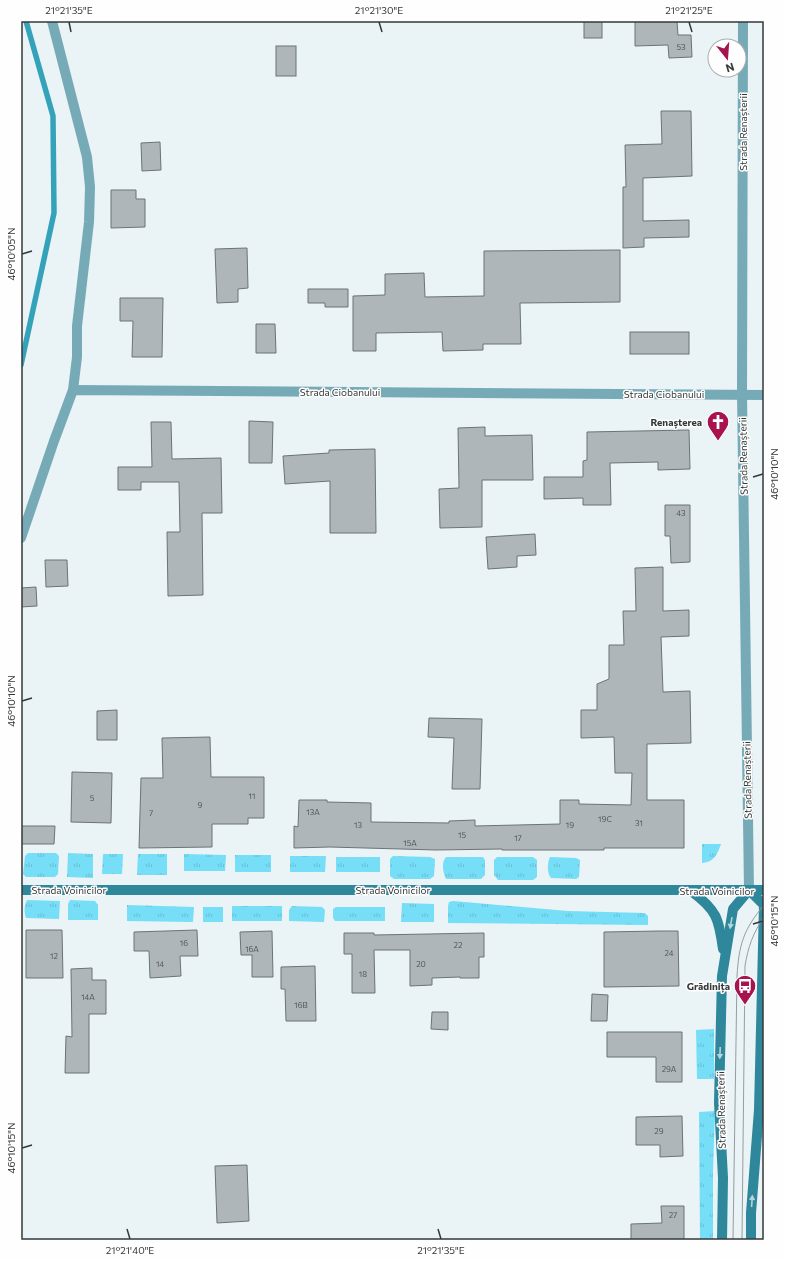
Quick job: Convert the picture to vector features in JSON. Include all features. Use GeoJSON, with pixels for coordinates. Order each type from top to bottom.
{"type":"FeatureCollection","features":[{"type":"Feature","properties":{"kind":"street"},"geometry":{"type":"LineString","coordinates":[[21,538],[73,390],[77,357],[77,326],[89,222],[90,187],[87,157],[52,21]]}},
{"type":"Feature","properties":{"kind":"street","name":"Strada Renașterii"},"geometry":{"type":"LineString","coordinates":[[722,1240],[722,1178],[719,1103],[722,976],[733,909],[749,890],[742,394],[743,21]]}},
{"type":"Feature","properties":{"kind":"street","name":"Strada Ciobanului"},"geometry":{"type":"LineString","coordinates":[[73,390],[764,395]]}},
{"type":"Feature","properties":{"kind":"street","name":"Strada Voinicilor"},"geometry":{"type":"LineString","coordinates":[[21,890],[764,890]]}},
{"type":"Feature","properties":{"kind":"street"},"geometry":{"type":"LineString","coordinates":[[749,890],[764,905],[758,1110],[751,1213],[751,1240]]}},
{"type":"Feature","properties":{"kind":"street"},"geometry":{"type":"LineString","coordinates":[[691,891],[706,901],[714,912],[721,935],[724,958]]}},
{"type":"Feature","properties":{"kind":"green space"},"geometry":{"type":"Polygon","coordinates":[[[702,844],[721,844],[712,859],[702,863],[702,844]]]}},
{"type":"Feature","properties":{"kind":"green space"},"geometry":{"type":"Polygon","coordinates":[[[28,853],[56,853],[59,856],[58,874],[55,877],[26,877],[23,874],[25,856],[28,853]]]}},
{"type":"Feature","properties":{"kind":"green space"},"geometry":{"type":"Polygon","coordinates":[[[68,853],[93,854],[93,878],[67,877],[68,853]]]}},
{"type":"Feature","properties":{"kind":"green space"},"geometry":{"type":"Polygon","coordinates":[[[103,854],[123,854],[122,874],[102,874],[103,854]]]}},
{"type":"Feature","properties":{"kind":"green space"},"geometry":{"type":"Polygon","coordinates":[[[138,854],[167,854],[167,875],[137,875],[138,854]]]}},
{"type":"Feature","properties":{"kind":"green space"},"geometry":{"type":"Polygon","coordinates":[[[184,854],[226,855],[225,871],[184,871],[184,854]]]}},
{"type":"Feature","properties":{"kind":"green space"},"geometry":{"type":"Polygon","coordinates":[[[235,855],[271,855],[271,872],[235,872],[235,855]]]}},
{"type":"Feature","properties":{"kind":"green space"},"geometry":{"type":"Polygon","coordinates":[[[290,856],[326,856],[325,872],[290,872],[290,856]]]}},
{"type":"Feature","properties":{"kind":"green space"},"geometry":{"type":"Polygon","coordinates":[[[393,856],[430,857],[435,859],[434,876],[430,879],[394,879],[390,876],[390,859],[393,856]]]}},
{"type":"Feature","properties":{"kind":"green space"},"geometry":{"type":"Polygon","coordinates":[[[336,857],[380,857],[380,872],[336,872],[336,857]]]}},
{"type":"Feature","properties":{"kind":"green space"},"geometry":{"type":"Polygon","coordinates":[[[446,857],[483,857],[485,860],[485,875],[481,879],[446,879],[443,862],[446,857]]]}},
{"type":"Feature","properties":{"kind":"green space"},"geometry":{"type":"Polygon","coordinates":[[[497,857],[533,857],[537,860],[537,877],[533,880],[498,880],[494,875],[494,860],[497,857]]]}},
{"type":"Feature","properties":{"kind":"green space"},"geometry":{"type":"Polygon","coordinates":[[[550,857],[576,858],[580,860],[579,877],[576,879],[551,878],[548,868],[550,857]]]}},
{"type":"Feature","properties":{"kind":"green space"},"geometry":{"type":"Polygon","coordinates":[[[27,900],[60,901],[59,919],[26,918],[25,904],[27,900]]]}},
{"type":"Feature","properties":{"kind":"green space"},"geometry":{"type":"Polygon","coordinates":[[[70,900],[95,901],[98,905],[98,920],[68,920],[68,904],[70,900]]]}},
{"type":"Feature","properties":{"kind":"green space"},"geometry":{"type":"Polygon","coordinates":[[[453,901],[568,911],[645,913],[648,916],[648,925],[448,923],[448,906],[449,902],[453,901]]]}},
{"type":"Feature","properties":{"kind":"green space"},"geometry":{"type":"Polygon","coordinates":[[[402,903],[434,904],[434,922],[401,922],[402,903]]]}},
{"type":"Feature","properties":{"kind":"green space"},"geometry":{"type":"Polygon","coordinates":[[[127,905],[194,907],[193,922],[127,921],[127,905]]]}},
{"type":"Feature","properties":{"kind":"green space"},"geometry":{"type":"Polygon","coordinates":[[[232,906],[282,906],[282,921],[232,921],[232,906]]]}},
{"type":"Feature","properties":{"kind":"green space"},"geometry":{"type":"Polygon","coordinates":[[[292,906],[322,907],[325,910],[324,922],[289,921],[289,910],[292,906]]]}},
{"type":"Feature","properties":{"kind":"green space"},"geometry":{"type":"Polygon","coordinates":[[[203,907],[223,907],[223,922],[203,922],[203,907]]]}},
{"type":"Feature","properties":{"kind":"green space"},"geometry":{"type":"Polygon","coordinates":[[[336,907],[385,907],[385,921],[335,921],[333,918],[333,909],[336,907]]]}},
{"type":"Feature","properties":{"kind":"green space"},"geometry":{"type":"Polygon","coordinates":[[[714,1029],[714,1079],[697,1079],[696,1030],[714,1029]]]}},
{"type":"Feature","properties":{"kind":"green space"},"geometry":{"type":"Polygon","coordinates":[[[715,1111],[713,1240],[700,1240],[699,1112],[715,1111]]]}},
{"type":"Feature","properties":{"kind":"building"},"geometry":{"type":"Polygon","coordinates":[[[584,21],[602,21],[602,38],[584,38],[584,21]]]}},
{"type":"Feature","properties":{"kind":"building"},"geometry":{"type":"Polygon","coordinates":[[[635,21],[677,21],[678,35],[691,35],[692,57],[669,58],[668,45],[635,46],[635,21]]]}},
{"type":"Feature","properties":{"kind":"building"},"geometry":{"type":"Polygon","coordinates":[[[276,46],[296,46],[296,76],[276,76],[276,46]]]}},
{"type":"Feature","properties":{"kind":"building"},"geometry":{"type":"Polygon","coordinates":[[[661,111],[691,111],[692,176],[643,178],[643,221],[689,220],[689,237],[644,238],[644,247],[623,248],[623,187],[626,187],[625,145],[662,144],[661,111]]]}},
{"type":"Feature","properties":{"kind":"building"},"geometry":{"type":"Polygon","coordinates":[[[160,142],[161,170],[142,171],[141,143],[160,142]]]}},
{"type":"Feature","properties":{"kind":"building"},"geometry":{"type":"Polygon","coordinates":[[[111,190],[136,190],[136,199],[145,199],[145,227],[111,228],[111,190]]]}},
{"type":"Feature","properties":{"kind":"building"},"geometry":{"type":"Polygon","coordinates":[[[247,248],[248,288],[238,289],[238,302],[217,303],[215,249],[247,248]]]}},
{"type":"Feature","properties":{"kind":"building"},"geometry":{"type":"Polygon","coordinates":[[[620,250],[620,302],[520,303],[521,344],[483,344],[483,350],[443,351],[442,332],[376,333],[376,351],[353,351],[353,296],[385,295],[385,274],[424,273],[425,297],[484,296],[484,251],[620,250]]]}},
{"type":"Feature","properties":{"kind":"building"},"geometry":{"type":"Polygon","coordinates":[[[308,289],[348,289],[348,307],[325,307],[325,303],[308,303],[308,289]]]}},
{"type":"Feature","properties":{"kind":"building"},"geometry":{"type":"Polygon","coordinates":[[[120,298],[163,298],[162,357],[132,357],[133,321],[120,321],[120,298]]]}},
{"type":"Feature","properties":{"kind":"building"},"geometry":{"type":"Polygon","coordinates":[[[256,324],[275,324],[276,353],[256,353],[256,324]]]}},
{"type":"Feature","properties":{"kind":"building"},"geometry":{"type":"Polygon","coordinates":[[[630,332],[689,332],[689,354],[630,354],[630,332]]]}},
{"type":"Feature","properties":{"kind":"building"},"geometry":{"type":"Polygon","coordinates":[[[249,421],[273,422],[272,463],[249,463],[249,421]]]}},
{"type":"Feature","properties":{"kind":"building"},"geometry":{"type":"Polygon","coordinates":[[[151,422],[171,422],[172,459],[221,458],[222,513],[202,513],[203,595],[168,596],[167,532],[180,532],[179,482],[141,482],[141,490],[118,490],[118,467],[152,467],[151,422]]]}},
{"type":"Feature","properties":{"kind":"building"},"geometry":{"type":"Polygon","coordinates":[[[485,427],[485,436],[532,435],[533,480],[482,480],[482,527],[440,528],[439,489],[459,488],[458,428],[485,427]]]}},
{"type":"Feature","properties":{"kind":"building"},"geometry":{"type":"Polygon","coordinates":[[[689,430],[690,469],[658,470],[658,462],[610,463],[611,505],[583,505],[583,498],[544,499],[544,477],[583,477],[583,461],[587,460],[587,432],[689,430]]]}},
{"type":"Feature","properties":{"kind":"building"},"geometry":{"type":"Polygon","coordinates":[[[375,449],[376,533],[330,533],[330,481],[285,484],[283,456],[329,453],[329,450],[375,449]]]}},
{"type":"Feature","properties":{"kind":"building"},"geometry":{"type":"Polygon","coordinates":[[[665,505],[690,505],[690,562],[671,563],[670,536],[665,536],[665,505]]]}},
{"type":"Feature","properties":{"kind":"building"},"geometry":{"type":"Polygon","coordinates":[[[535,534],[536,555],[517,556],[517,567],[488,569],[486,537],[535,534]]]}},
{"type":"Feature","properties":{"kind":"building"},"geometry":{"type":"Polygon","coordinates":[[[45,560],[67,560],[68,586],[46,587],[45,560]]]}},
{"type":"Feature","properties":{"kind":"building"},"geometry":{"type":"Polygon","coordinates":[[[663,567],[663,611],[689,610],[689,636],[661,637],[663,692],[690,691],[691,743],[647,744],[647,800],[684,800],[684,848],[604,848],[604,850],[436,850],[330,847],[294,848],[294,826],[298,827],[299,800],[371,803],[371,822],[449,823],[449,821],[475,820],[475,826],[560,824],[560,800],[579,800],[579,804],[631,805],[632,773],[615,773],[614,737],[581,738],[581,710],[597,710],[597,684],[609,679],[609,645],[624,645],[623,611],[636,611],[635,568],[663,567]]]}},
{"type":"Feature","properties":{"kind":"building"},"geometry":{"type":"Polygon","coordinates":[[[36,587],[37,606],[21,607],[21,588],[36,587]]]}},
{"type":"Feature","properties":{"kind":"building"},"geometry":{"type":"Polygon","coordinates":[[[117,710],[117,740],[97,740],[97,711],[117,710]]]}},
{"type":"Feature","properties":{"kind":"building"},"geometry":{"type":"Polygon","coordinates":[[[429,718],[482,719],[480,789],[452,789],[454,738],[428,737],[429,718]]]}},
{"type":"Feature","properties":{"kind":"building"},"geometry":{"type":"Polygon","coordinates":[[[210,737],[211,777],[264,777],[264,818],[248,818],[248,824],[212,824],[212,847],[139,848],[141,778],[163,778],[162,738],[210,737]]]}},
{"type":"Feature","properties":{"kind":"building"},"geometry":{"type":"Polygon","coordinates":[[[72,772],[112,773],[111,823],[71,822],[72,772]]]}},
{"type":"Feature","properties":{"kind":"building"},"geometry":{"type":"Polygon","coordinates":[[[21,826],[55,826],[54,844],[21,844],[21,826]]]}},
{"type":"Feature","properties":{"kind":"building"},"geometry":{"type":"Polygon","coordinates":[[[26,930],[62,930],[63,978],[26,978],[26,930]]]}},
{"type":"Feature","properties":{"kind":"building"},"geometry":{"type":"Polygon","coordinates":[[[197,930],[198,956],[180,956],[181,976],[150,978],[149,951],[134,951],[134,932],[197,930]]]}},
{"type":"Feature","properties":{"kind":"building"},"geometry":{"type":"Polygon","coordinates":[[[272,931],[273,977],[252,977],[252,955],[241,955],[240,932],[272,931]]]}},
{"type":"Feature","properties":{"kind":"building"},"geometry":{"type":"Polygon","coordinates":[[[678,931],[679,986],[604,987],[604,932],[678,931]]]}},
{"type":"Feature","properties":{"kind":"building"},"geometry":{"type":"Polygon","coordinates":[[[344,933],[374,933],[374,935],[484,933],[484,957],[479,957],[479,978],[432,978],[432,985],[410,986],[410,950],[374,950],[375,993],[352,993],[352,954],[344,954],[344,933]]]}},
{"type":"Feature","properties":{"kind":"building"},"geometry":{"type":"Polygon","coordinates":[[[315,966],[316,1021],[286,1021],[285,989],[281,989],[281,967],[315,966]]]}},
{"type":"Feature","properties":{"kind":"building"},"geometry":{"type":"Polygon","coordinates":[[[92,968],[92,980],[106,980],[106,1014],[89,1014],[89,1073],[65,1073],[66,1036],[72,1037],[71,969],[92,968]]]}},
{"type":"Feature","properties":{"kind":"building"},"geometry":{"type":"Polygon","coordinates":[[[592,994],[608,995],[607,1021],[591,1021],[592,994]]]}},
{"type":"Feature","properties":{"kind":"building"},"geometry":{"type":"Polygon","coordinates":[[[432,1012],[448,1012],[448,1030],[431,1029],[432,1012]]]}},
{"type":"Feature","properties":{"kind":"building"},"geometry":{"type":"Polygon","coordinates":[[[607,1032],[682,1032],[682,1082],[656,1082],[656,1057],[607,1057],[607,1032]]]}},
{"type":"Feature","properties":{"kind":"building"},"geometry":{"type":"Polygon","coordinates":[[[682,1116],[683,1156],[660,1157],[660,1145],[636,1145],[636,1117],[682,1116]]]}},
{"type":"Feature","properties":{"kind":"building"},"geometry":{"type":"Polygon","coordinates":[[[247,1165],[249,1221],[217,1223],[215,1166],[247,1165]]]}},
{"type":"Feature","properties":{"kind":"building"},"geometry":{"type":"Polygon","coordinates":[[[661,1206],[684,1206],[684,1240],[631,1240],[631,1224],[662,1223],[661,1206]]]}},
{"type":"Feature","properties":{"kind":"waterway"},"geometry":{"type":"LineString","coordinates":[[21,365],[54,213],[53,116],[26,21]]}},
{"type":"Feature","properties":{"kind":"tram line"},"geometry":{"type":"LineString","coordinates":[[733,1240],[738,965],[743,938],[751,922],[764,905]]}},
{"type":"Feature","properties":{"kind":"tram line"},"geometry":{"type":"LineString","coordinates":[[742,1240],[745,966],[752,940],[764,917]]}},
{"type":"Feature","properties":{"kind":"place","name":"Renașterea"},"geometry":{"type":"Point","coordinates":[718,442]}},
{"type":"Feature","properties":{"kind":"place","name":"Grădinița"},"geometry":{"type":"Point","coordinates":[745,1006]}}]}
